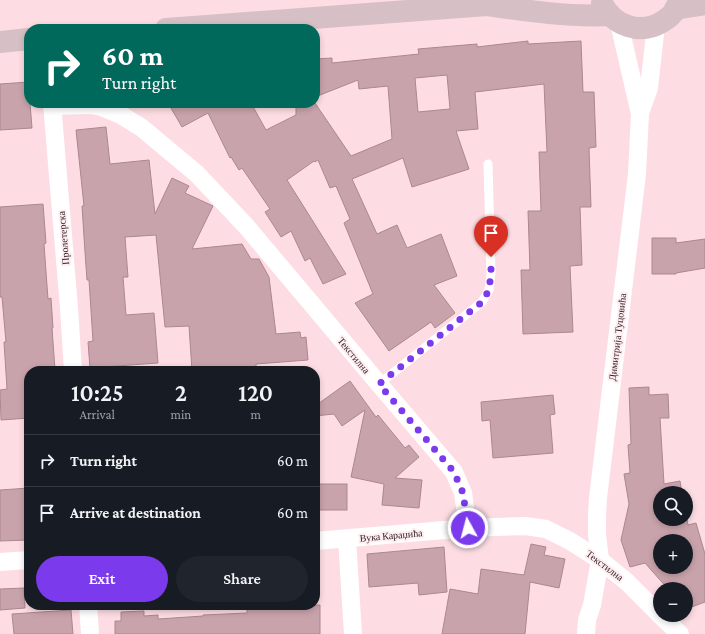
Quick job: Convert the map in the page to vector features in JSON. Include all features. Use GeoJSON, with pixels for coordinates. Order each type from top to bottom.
{"type":"FeatureCollection","features":[{"type":"Feature","properties":{"kind":"main road"},"geometry":{"type":"LineString","coordinates":[[227,24],[494,2],[539,13],[588,16],[610,13],[631,28],[644,28],[656,25],[667,19],[677,5],[705,4]]}},
{"type":"Feature","properties":{"kind":"main road"},"geometry":{"type":"LineString","coordinates":[[0,42],[24,40]]}},
{"type":"Feature","properties":{"kind":"street","name":"Димитрија Туцовића"},"geometry":{"type":"LineString","coordinates":[[610,13],[640,114]]}},
{"type":"Feature","properties":{"kind":"street","name":"Димитрија Туцовића"},"geometry":{"type":"LineString","coordinates":[[586,634],[587,620],[592,605],[600,560],[597,534],[598,498],[637,174],[640,114],[649,88],[656,25]]}},
{"type":"Feature","properties":{"kind":"street","name":"Пролетерска"},"geometry":{"type":"LineString","coordinates":[[52,108],[73,366]]}},
{"type":"Feature","properties":{"kind":"street","name":"Текстилна"},"geometry":{"type":"LineString","coordinates":[[104,108],[121,115],[142,128],[197,174],[246,226],[454,472],[463,493],[468,528],[526,526],[546,529],[570,541],[600,560],[627,582],[653,608]]}},
{"type":"Feature","properties":{"kind":"street","name":"Вука Караџића"},"geometry":{"type":"LineString","coordinates":[[320,541],[468,528]]}},
{"type":"Feature","properties":{"kind":"street"},"geometry":{"type":"LineString","coordinates":[[347,539],[353,634]]}},
{"type":"Feature","properties":{"kind":"street"},"geometry":{"type":"LineString","coordinates":[[0,562],[24,560]]}},
{"type":"Feature","properties":{"kind":"street"},"geometry":{"type":"LineString","coordinates":[[88,610],[90,634]]}},
{"type":"Feature","properties":{"kind":"street","name":"Текстилна"},"geometry":{"type":"LineString","coordinates":[[667,622],[680,634]]}},
{"type":"Feature","properties":{"kind":"lane"},"geometry":{"type":"LineString","coordinates":[[379,384],[482,302],[489,290],[491,273],[488,164]]}},
{"type":"Feature","properties":{"kind":"building"},"geometry":{"type":"Polygon","coordinates":[[[528,41],[528,44],[581,41],[583,92],[594,92],[596,147],[589,148],[591,207],[580,207],[582,265],[570,266],[573,332],[523,334],[521,270],[530,270],[528,211],[541,211],[539,152],[547,152],[544,84],[475,92],[478,129],[456,131],[469,169],[412,187],[403,158],[352,179],[377,234],[397,225],[407,248],[441,234],[457,276],[434,285],[455,313],[435,328],[431,322],[389,351],[355,303],[373,294],[344,223],[350,219],[336,186],[330,188],[318,160],[315,162],[314,161],[287,180],[346,274],[323,284],[310,258],[305,261],[291,231],[281,237],[265,212],[270,209],[242,168],[239,170],[231,157],[230,158],[208,113],[182,127],[171,108],[254,108],[266,130],[296,115],[296,108],[318,108],[351,156],[392,139],[388,86],[359,89],[358,80],[320,95],[320,59],[332,58],[332,63],[419,54],[418,49],[477,44],[477,47],[528,41]],[[447,75],[415,78],[418,112],[450,109],[447,75]]]}},
{"type":"Feature","properties":{"kind":"building"},"geometry":{"type":"Polygon","coordinates":[[[24,82],[24,108],[30,108],[32,128],[0,130],[0,84],[24,82]]]}},
{"type":"Feature","properties":{"kind":"building"},"geometry":{"type":"Polygon","coordinates":[[[106,127],[110,164],[149,160],[155,214],[172,178],[189,186],[185,193],[213,206],[192,249],[242,244],[251,259],[259,259],[269,277],[276,334],[300,332],[301,338],[306,337],[308,360],[256,364],[256,366],[192,366],[189,326],[165,327],[156,235],[125,237],[128,277],[123,277],[126,315],[154,313],[158,363],[117,366],[90,366],[88,342],[93,341],[89,280],[87,280],[85,252],[82,206],[84,206],[76,130],[106,127]]]}},
{"type":"Feature","properties":{"kind":"building"},"geometry":{"type":"Polygon","coordinates":[[[43,204],[46,243],[44,244],[48,299],[51,298],[55,366],[24,366],[24,418],[1,420],[0,390],[7,389],[4,342],[6,342],[2,297],[0,297],[0,207],[43,204]]]}},
{"type":"Feature","properties":{"kind":"building"},"geometry":{"type":"Polygon","coordinates":[[[652,238],[676,238],[676,243],[705,239],[705,268],[676,274],[652,274],[652,238]]]}},
{"type":"Feature","properties":{"kind":"building"},"geometry":{"type":"Polygon","coordinates":[[[350,381],[376,417],[378,415],[405,448],[409,445],[419,457],[395,478],[422,480],[419,508],[382,505],[384,484],[351,477],[365,410],[342,426],[334,414],[320,415],[320,402],[350,381]]]}},
{"type":"Feature","properties":{"kind":"building"},"geometry":{"type":"Polygon","coordinates":[[[649,387],[649,395],[668,394],[669,418],[660,418],[664,484],[680,481],[681,486],[653,486],[653,526],[693,526],[693,524],[696,523],[705,554],[705,602],[693,606],[693,582],[662,582],[655,574],[693,574],[693,534],[653,534],[653,572],[645,563],[630,567],[621,540],[629,504],[624,474],[630,473],[628,445],[631,444],[629,388],[649,387]]]}},
{"type":"Feature","properties":{"kind":"building"},"geometry":{"type":"Polygon","coordinates":[[[553,395],[555,414],[550,415],[553,453],[493,458],[490,420],[482,421],[481,402],[553,395]]]}},
{"type":"Feature","properties":{"kind":"building"},"geometry":{"type":"Polygon","coordinates":[[[320,484],[347,484],[347,510],[320,510],[320,484]]]}},
{"type":"Feature","properties":{"kind":"building"},"geometry":{"type":"Polygon","coordinates":[[[24,488],[24,540],[0,541],[0,490],[24,488]]]}},
{"type":"Feature","properties":{"kind":"building"},"geometry":{"type":"Polygon","coordinates":[[[531,544],[546,547],[544,555],[565,559],[559,588],[530,582],[525,634],[442,634],[450,589],[478,594],[481,569],[524,575],[531,544]]]}},
{"type":"Feature","properties":{"kind":"building"},"geometry":{"type":"Polygon","coordinates":[[[444,547],[447,592],[419,595],[418,583],[369,587],[367,554],[444,547]]]}},
{"type":"Feature","properties":{"kind":"building"},"geometry":{"type":"Polygon","coordinates":[[[24,588],[24,608],[0,610],[0,589],[24,588]]]}},
{"type":"Feature","properties":{"kind":"building"},"geometry":{"type":"Polygon","coordinates":[[[71,610],[73,634],[14,634],[12,614],[71,610]]]}},
{"type":"Feature","properties":{"kind":"building"},"geometry":{"type":"Polygon","coordinates":[[[247,610],[320,610],[320,634],[115,634],[115,621],[121,621],[121,612],[144,611],[144,616],[158,615],[158,619],[247,613],[247,610]]]}},
{"type":"Feature","properties":{"kind":"route"},"geometry":{"type":"LineString","coordinates":[[468,528],[463,493],[460,482],[454,472],[379,384],[482,302],[489,290],[491,257]]}}]}
